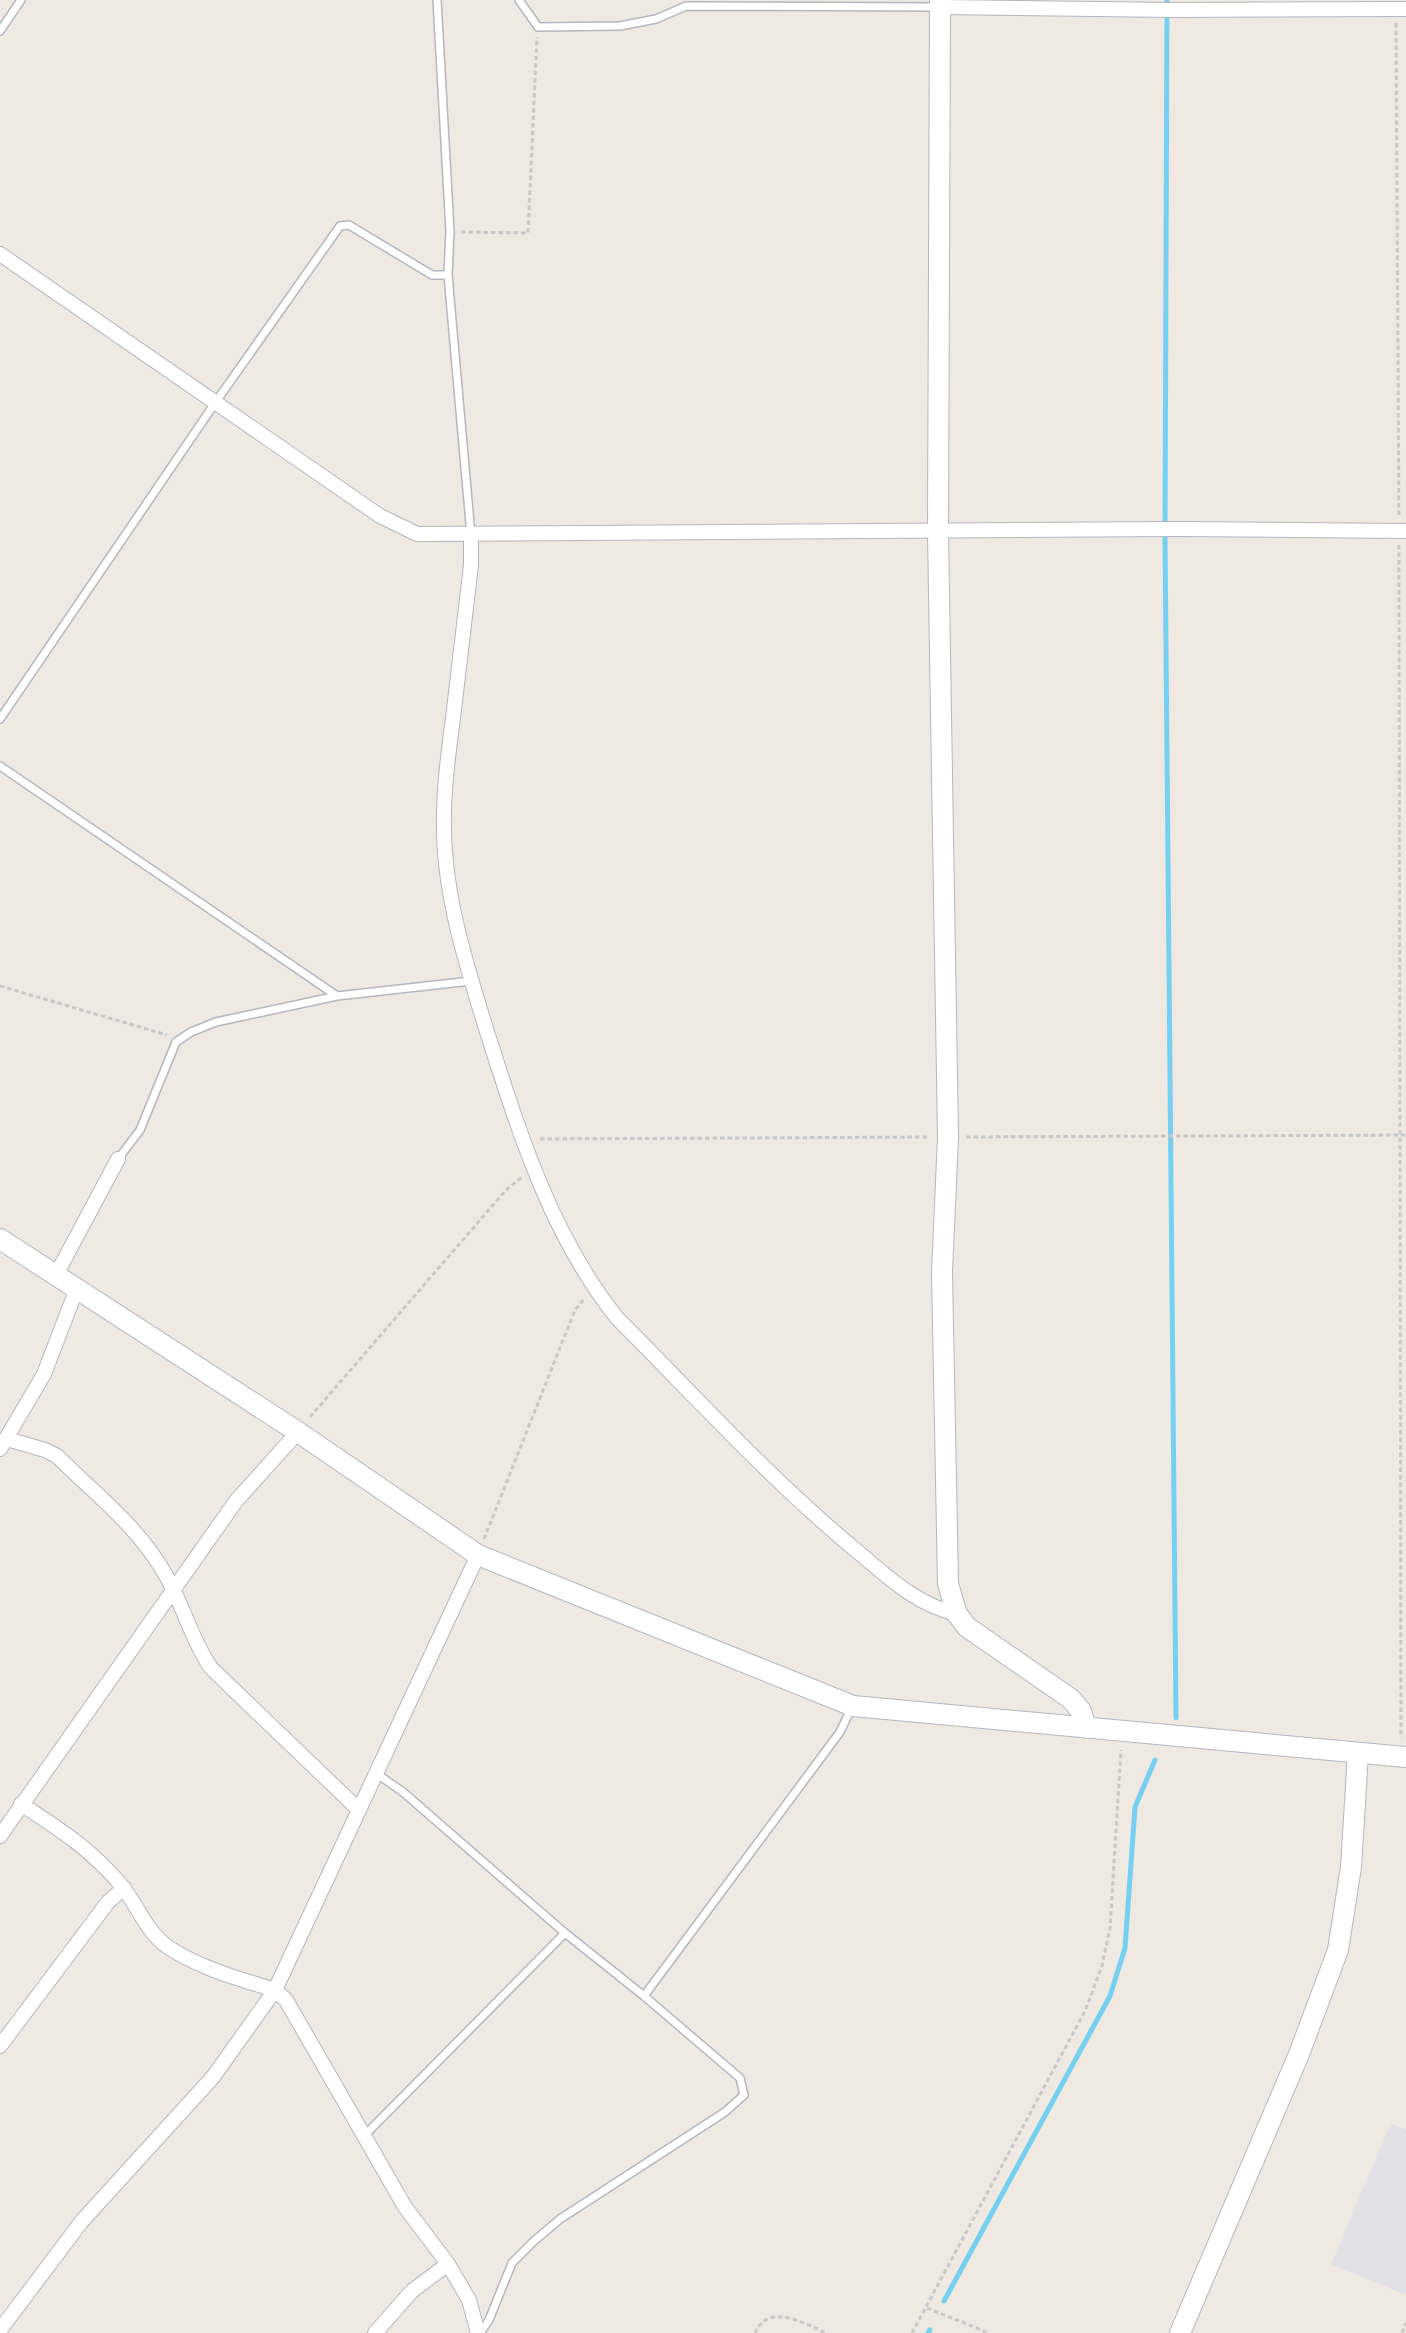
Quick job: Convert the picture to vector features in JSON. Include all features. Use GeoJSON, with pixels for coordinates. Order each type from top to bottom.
{"type":"FeatureCollection","features":[{"type":"Feature","properties":{"kind":"street"},"geometry":{"type":"LineString","coordinates":[[1086,1728],[1081,1711],[1071,1699],[967,1627],[957,1614],[948,1584],[942,1272],[948,1137],[938,532],[940,3],[1173,10],[1401,9]]}},
{"type":"Feature","properties":{"kind":"street"},"geometry":{"type":"LineString","coordinates":[[0,254],[390,522],[417,534],[471,536],[1177,529],[1403,531]]}},
{"type":"Feature","properties":{"kind":"street"},"geometry":{"type":"LineString","coordinates":[[471,536],[471,565],[445,776],[444,833],[452,902],[471,981],[524,1142],[559,1229],[592,1287],[617,1318],[826,1526],[906,1592],[941,1611],[957,1614]]}},
{"type":"Feature","properties":{"kind":"street"},"geometry":{"type":"LineString","coordinates":[[56,1275],[118,1159]]}},
{"type":"Feature","properties":{"kind":"street"},"geometry":{"type":"LineString","coordinates":[[0,1239],[298,1432],[478,1555],[853,1706],[1403,1757]]}},
{"type":"Feature","properties":{"kind":"street"},"geometry":{"type":"LineString","coordinates":[[77,1288],[44,1374],[4,1444],[57,1456],[126,1520],[166,1574],[196,1647],[211,1668],[359,1810]]}},
{"type":"Feature","properties":{"kind":"street"},"geometry":{"type":"LineString","coordinates":[[0,1836],[236,1501],[298,1432]]}},
{"type":"Feature","properties":{"kind":"street"},"geometry":{"type":"LineString","coordinates":[[0,2330],[82,2221],[213,2077],[275,1990],[378,1774],[478,1555]]}},
{"type":"Feature","properties":{"kind":"street"},"geometry":{"type":"LineString","coordinates":[[1180,2333],[1299,2054],[1338,1950],[1351,1867],[1358,1752]]}},
{"type":"Feature","properties":{"kind":"street"},"geometry":{"type":"LineString","coordinates":[[21,1804],[81,1843],[124,1888],[144,1920],[166,1946],[190,1959],[275,1990],[286,2000],[363,2137],[405,2206],[448,2264],[469,2300],[479,2333]]}},
{"type":"Feature","properties":{"kind":"street"},"geometry":{"type":"LineString","coordinates":[[0,2046],[108,1902],[124,1888]]}},
{"type":"Feature","properties":{"kind":"street"},"geometry":{"type":"LineString","coordinates":[[375,2333],[412,2291],[448,2264]]}},
{"type":"Feature","properties":{"kind":"lane"},"geometry":{"type":"LineString","coordinates":[[0,31],[21,0]]}},
{"type":"Feature","properties":{"kind":"lane"},"geometry":{"type":"LineString","coordinates":[[437,0],[450,231],[448,275],[471,536]]}},
{"type":"Feature","properties":{"kind":"lane"},"geometry":{"type":"LineString","coordinates":[[519,0],[538,27],[620,26],[656,19],[686,3],[940,3]]}},
{"type":"Feature","properties":{"kind":"lane"},"geometry":{"type":"LineString","coordinates":[[0,719],[215,403],[340,226],[349,225],[432,274],[448,275]]}},
{"type":"Feature","properties":{"kind":"lane"},"geometry":{"type":"LineString","coordinates":[[0,766],[337,996]]}},
{"type":"Feature","properties":{"kind":"lane"},"geometry":{"type":"LineString","coordinates":[[118,1159],[140,1130],[176,1042],[191,1032],[216,1022],[337,996],[471,981]]}},
{"type":"Feature","properties":{"kind":"lane"},"geometry":{"type":"LineString","coordinates":[[644,1996],[840,1731],[853,1706]]}},
{"type":"Feature","properties":{"kind":"lane"},"geometry":{"type":"LineString","coordinates":[[378,1774],[403,1792],[565,1934],[644,1996],[740,2078],[744,2095],[726,2112],[560,2219],[534,2241],[512,2263],[489,2320],[479,2333]]}},
{"type":"Feature","properties":{"kind":"lane"},"geometry":{"type":"LineString","coordinates":[[363,2137],[565,1934]]}},
{"type":"Feature","properties":{"kind":"path"},"geometry":{"type":"LineString","coordinates":[[1401,9],[1403,531],[1399,1135],[1403,1757]]}},
{"type":"Feature","properties":{"kind":"path"},"geometry":{"type":"LineString","coordinates":[[450,231],[528,233],[538,27]]}},
{"type":"Feature","properties":{"kind":"path"},"geometry":{"type":"LineString","coordinates":[[0,986],[181,1039]]}},
{"type":"Feature","properties":{"kind":"path"},"geometry":{"type":"LineString","coordinates":[[524,1142],[546,1138],[1406,1135]]}},
{"type":"Feature","properties":{"kind":"path"},"geometry":{"type":"LineString","coordinates":[[298,1432],[506,1190],[533,1167]]}},
{"type":"Feature","properties":{"kind":"path"},"geometry":{"type":"LineString","coordinates":[[478,1555],[575,1310],[592,1287]]}},
{"type":"Feature","properties":{"kind":"path"},"geometry":{"type":"LineString","coordinates":[[912,2333],[1085,2012],[1098,1977],[1110,1928],[1123,1732]]}},
{"type":"Feature","properties":{"kind":"path"},"geometry":{"type":"LineString","coordinates":[[927,2308],[989,2333]]}},
{"type":"Feature","properties":{"kind":"path"},"geometry":{"type":"LineString","coordinates":[[755,2333],[758,2325],[768,2318],[782,2316],[826,2333]]}},
{"type":"Feature","properties":{"kind":"path"},"geometry":{"type":"LineString","coordinates":[[1402,2333],[1406,2323]]}},
{"type":"Feature","properties":{"kind":"shaded area"},"geometry":{"type":"Polygon","coordinates":[[[1391,2123],[1406,2130],[1406,2295],[1331,2264],[1391,2123]]]}},
{"type":"Feature","properties":{"kind":"waterway"},"geometry":{"type":"LineString","coordinates":[[1167,0],[1165,539],[1176,1718]]}},
{"type":"Feature","properties":{"kind":"waterway"},"geometry":{"type":"LineString","coordinates":[[944,2301],[1110,1996],[1125,1948],[1135,1807],[1155,1760]]}}]}
